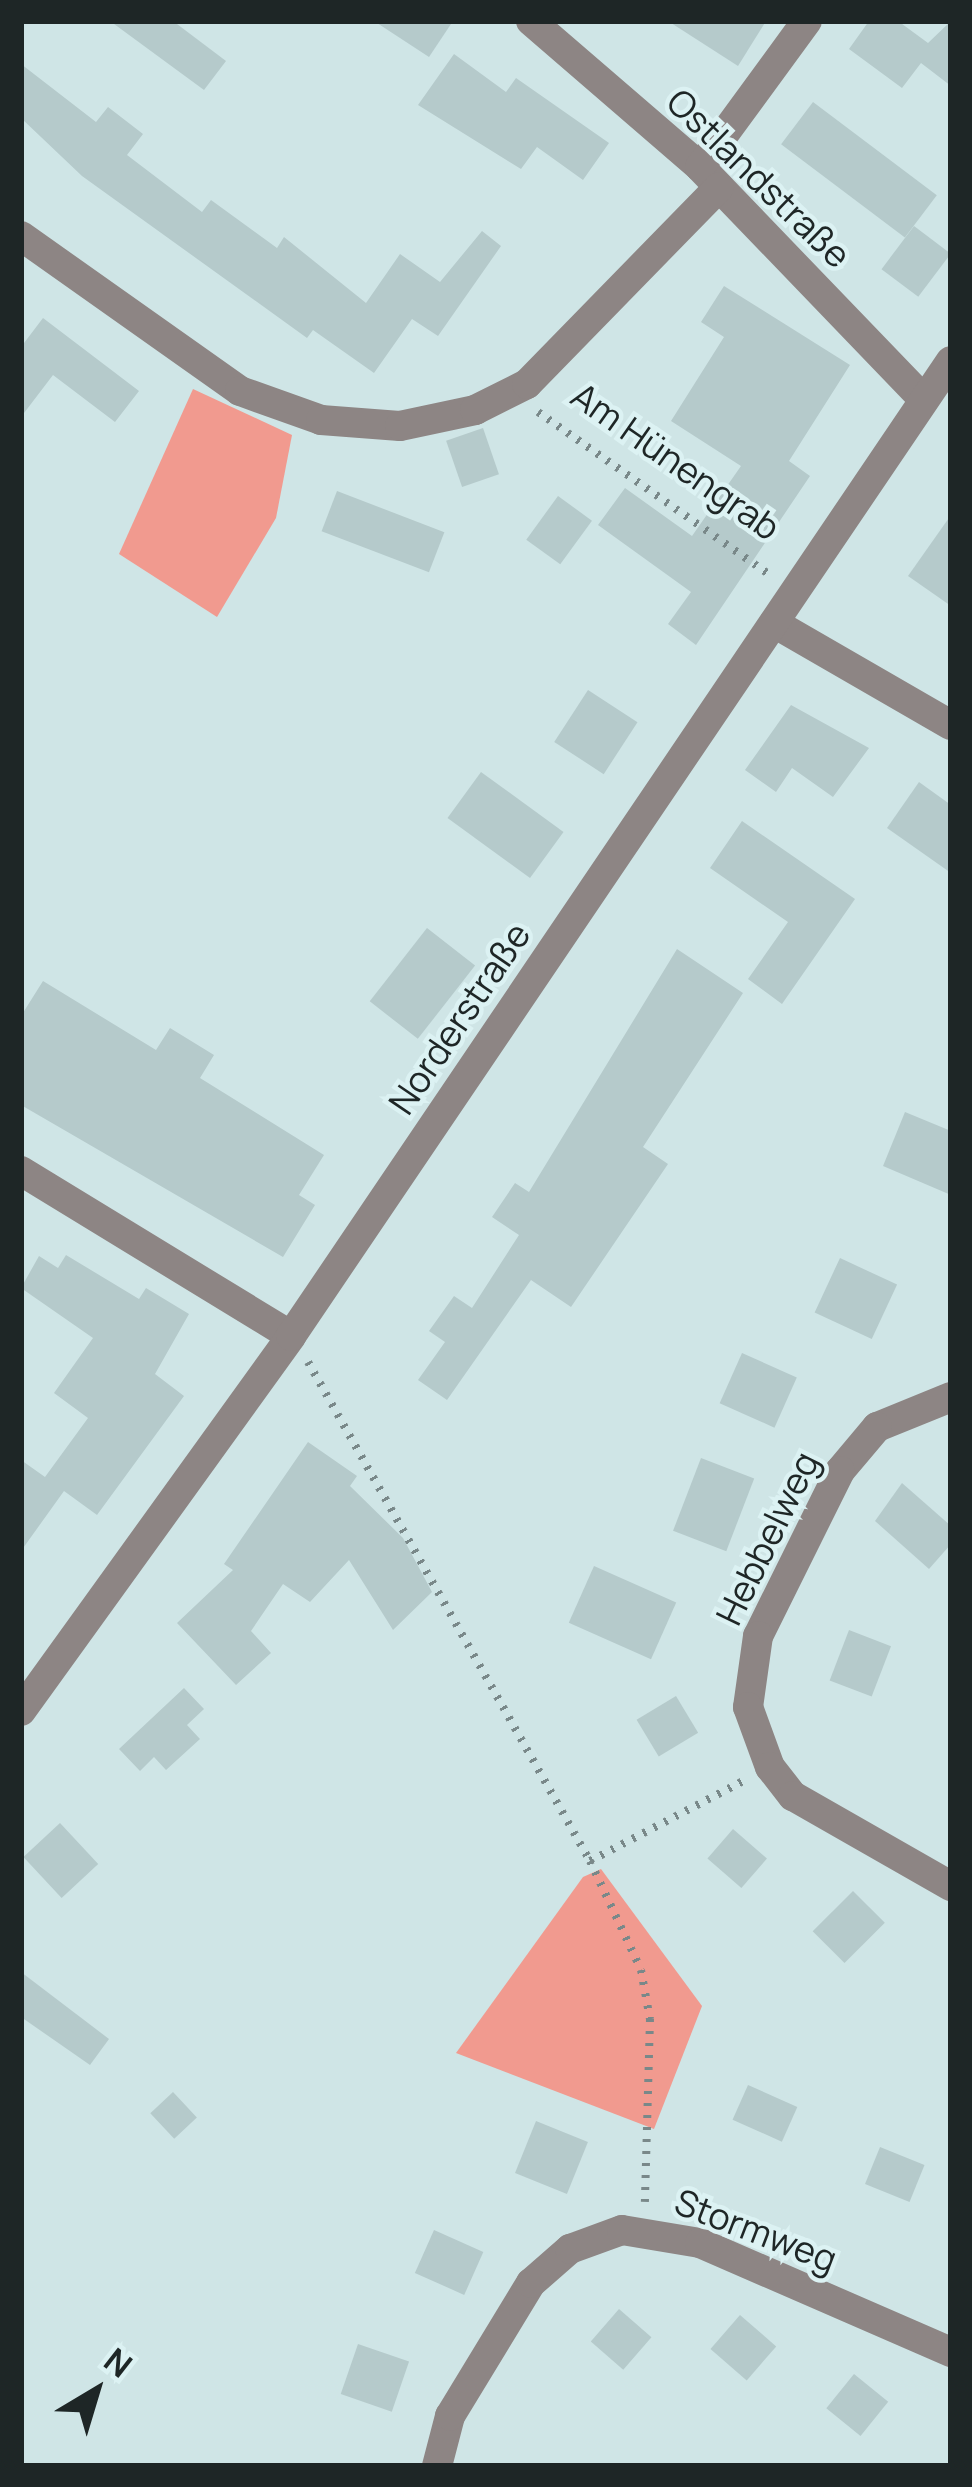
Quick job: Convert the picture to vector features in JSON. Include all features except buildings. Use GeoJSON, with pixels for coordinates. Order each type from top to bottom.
{"type":"FeatureCollection","features":[{"type":"Feature","properties":{"kind":"street","name":"Ostlandstraße"},"geometry":{"type":"LineString","coordinates":[[531,21],[709,177],[924,400]]}},
{"type":"Feature","properties":{"kind":"street","name":"Am Hünengrab"},"geometry":{"type":"LineString","coordinates":[[21,236],[200,369],[281,409],[400,427],[513,394],[709,177],[807,21]]}},
{"type":"Feature","properties":{"kind":"street","name":"Norderstraße"},"geometry":{"type":"LineString","coordinates":[[21,1711],[291,1336],[951,361]]}},
{"type":"Feature","properties":{"kind":"street"},"geometry":{"type":"LineString","coordinates":[[773,622],[951,725]]}},
{"type":"Feature","properties":{"kind":"street"},"geometry":{"type":"LineString","coordinates":[[21,1171],[291,1336]]}},
{"type":"Feature","properties":{"kind":"street","name":"Hebbelweg"},"geometry":{"type":"LineString","coordinates":[[951,1397],[902,1411],[856,1447],[758,1636],[748,1706],[770,1767],[825,1818],[951,1886]]}},
{"type":"Feature","properties":{"kind":"street","name":"Stormweg"},"geometry":{"type":"LineString","coordinates":[[437,2466],[450,2416],[531,2283],[570,2248],[646,2229],[700,2243],[951,2352]]}},
{"type":"Feature","properties":{"kind":"path","name":"Am Hünengrab"},"geometry":{"type":"LineString","coordinates":[[513,394],[794,592]]}},
{"type":"Feature","properties":{"kind":"path"},"geometry":{"type":"LineString","coordinates":[[291,1336],[346,1420],[590,1861],[648,1992],[646,2229]]}},
{"type":"Feature","properties":{"kind":"path"},"geometry":{"type":"LineString","coordinates":[[590,1861],[770,1767]]}},
{"type":"Feature","properties":{"kind":"shaded area"},"geometry":{"type":"Polygon","coordinates":[[[193,389],[292,435],[276,518],[217,617],[119,554],[193,389]]]}},
{"type":"Feature","properties":{"kind":"shaded area"},"geometry":{"type":"Polygon","coordinates":[[[601,1869],[702,2006],[654,2129],[456,2053],[583,1877],[601,1869]]]}}]}
